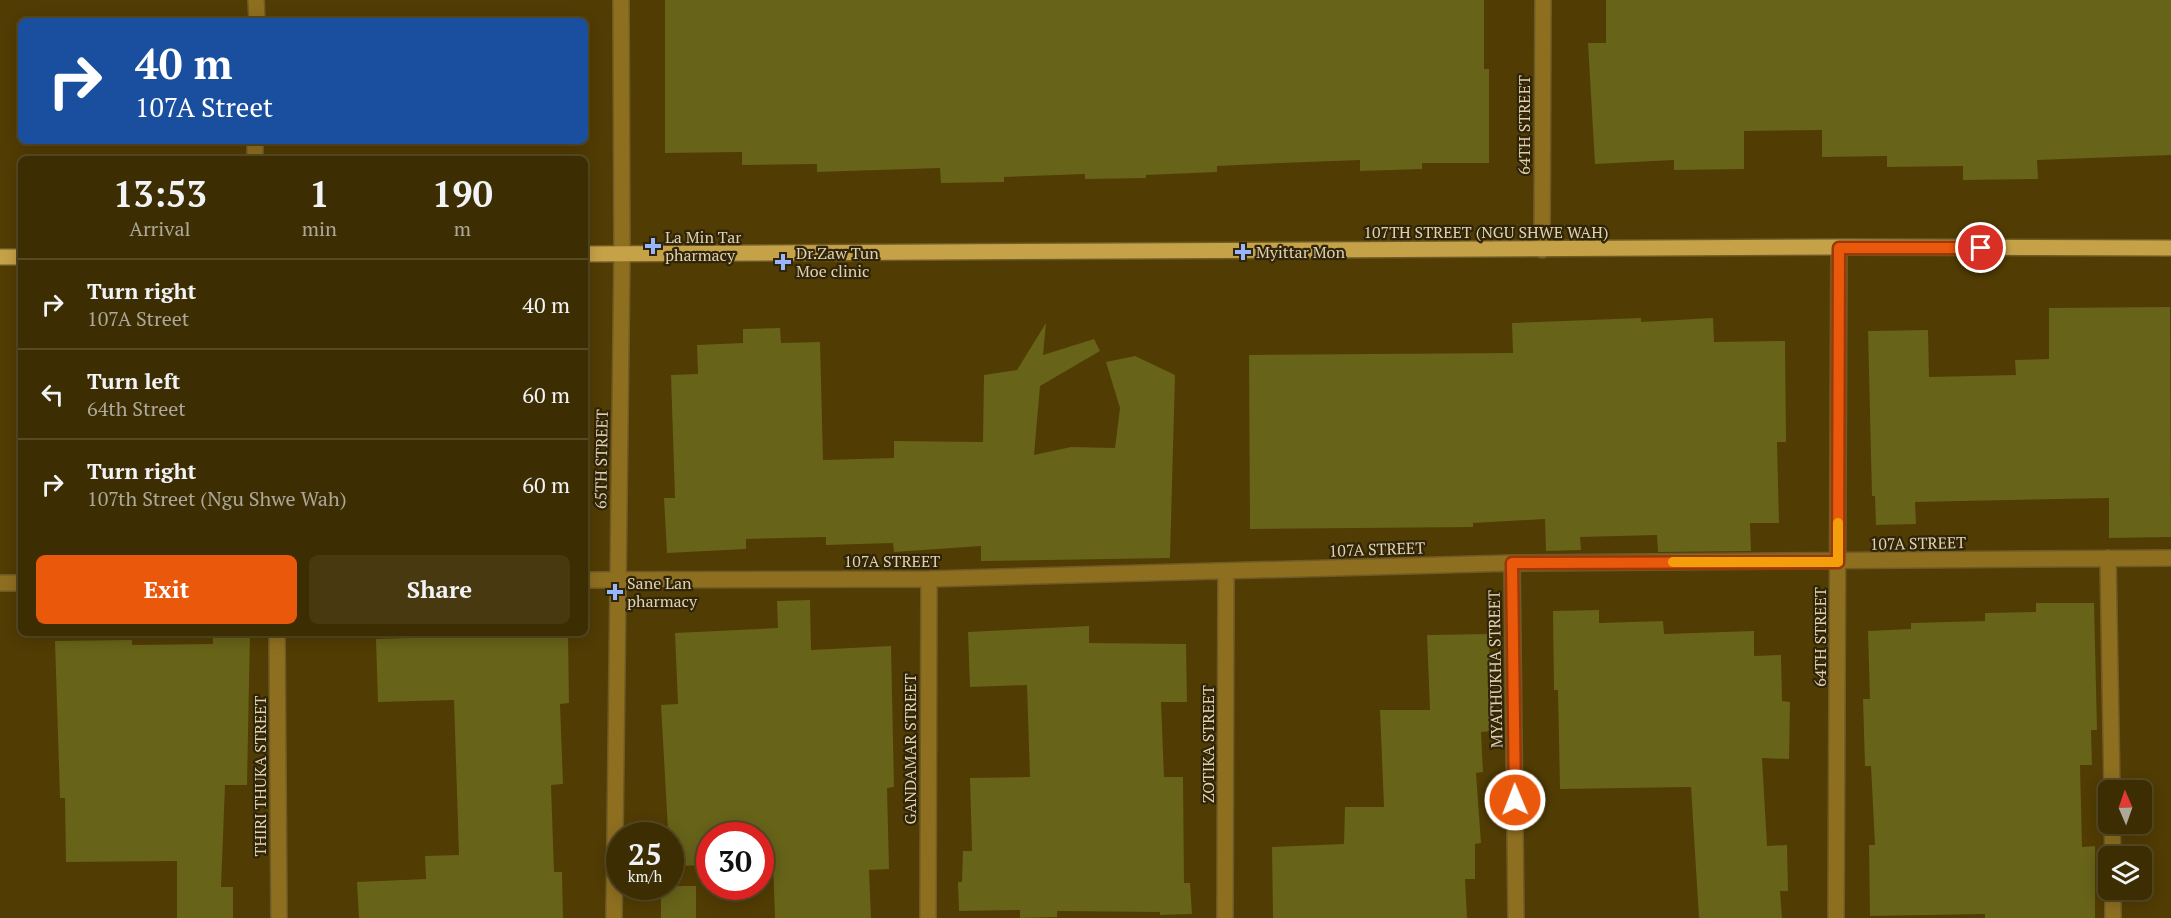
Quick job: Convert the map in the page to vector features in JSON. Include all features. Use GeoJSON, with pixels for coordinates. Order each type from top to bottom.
{"type":"FeatureCollection","features":[{"type":"Feature","properties":{"kind":"main road","name":"107TH STREET (NGU SHWE WAH)"},"geometry":{"type":"LineString","coordinates":[[588,254],[2171,248]]}},
{"type":"Feature","properties":{"kind":"main road"},"geometry":{"type":"LineString","coordinates":[[0,257],[18,257]]}},
{"type":"Feature","properties":{"kind":"street"},"geometry":{"type":"LineString","coordinates":[[256,0],[257,18]]}},
{"type":"Feature","properties":{"kind":"street","name":"65TH STREET"},"geometry":{"type":"LineString","coordinates":[[614,918],[622,254],[621,0]]}},
{"type":"Feature","properties":{"kind":"street","name":"64TH STREET"},"geometry":{"type":"LineString","coordinates":[[1542,250],[1543,0]]}},
{"type":"Feature","properties":{"kind":"street","name":"64TH STREET"},"geometry":{"type":"LineString","coordinates":[[1836,918],[1839,248]]}},
{"type":"Feature","properties":{"kind":"street"},"geometry":{"type":"LineString","coordinates":[[2108,558],[2112,780]]}},
{"type":"Feature","properties":{"kind":"street","name":"107A STREET"},"geometry":{"type":"LineString","coordinates":[[588,580],[929,579],[1512,563],[2171,558]]}},
{"type":"Feature","properties":{"kind":"street","name":"MYATHUKHA STREET"},"geometry":{"type":"LineString","coordinates":[[1512,563],[1516,918]]}},
{"type":"Feature","properties":{"kind":"street","name":"ZOTIKA STREET"},"geometry":{"type":"LineString","coordinates":[[1225,918],[1226,571]]}},
{"type":"Feature","properties":{"kind":"street","name":"GANDAMAR STREET"},"geometry":{"type":"LineString","coordinates":[[928,918],[929,579]]}},
{"type":"Feature","properties":{"kind":"street"},"geometry":{"type":"LineString","coordinates":[[0,583],[18,583]]}},
{"type":"Feature","properties":{"kind":"street","name":"THIRI THUKA STREET"},"geometry":{"type":"LineString","coordinates":[[277,636],[279,918]]}},
{"type":"Feature","properties":{"kind":"street"},"geometry":{"type":"LineString","coordinates":[[2113,900],[2114,918]]}},
{"type":"Feature","properties":{"kind":"building"},"geometry":{"type":"Polygon","coordinates":[[[665,0],[1484,0],[1484,69],[1489,69],[1489,163],[1422,163],[1422,169],[1360,171],[1360,160],[1217,166],[1217,172],[1146,175],[1146,178],[1085,179],[1085,174],[1004,177],[1004,182],[941,183],[940,168],[817,172],[817,164],[742,165],[742,152],[665,153],[665,0]]]}},
{"type":"Feature","properties":{"kind":"building"},"geometry":{"type":"Polygon","coordinates":[[[1606,0],[2171,0],[2171,155],[2037,160],[2038,179],[1963,180],[1963,166],[1887,167],[1887,156],[1822,157],[1822,130],[1744,131],[1744,169],[1674,170],[1674,160],[1595,164],[1588,43],[1606,43],[1606,0]]]}},
{"type":"Feature","properties":{"kind":"building"},"geometry":{"type":"Polygon","coordinates":[[[2170,307],[2171,537],[2109,538],[2109,498],[1915,502],[1916,524],[1876,525],[1875,496],[1872,496],[1868,331],[1928,330],[1929,377],[2016,375],[2015,360],[2049,359],[2049,308],[2170,307]]]}},
{"type":"Feature","properties":{"kind":"building"},"geometry":{"type":"Polygon","coordinates":[[[1641,318],[1641,322],[1713,318],[1714,342],[1785,341],[1786,442],[1777,442],[1779,523],[1750,523],[1751,551],[1658,552],[1657,535],[1580,537],[1581,550],[1546,551],[1545,519],[1473,523],[1473,527],[1250,529],[1249,355],[1513,353],[1512,323],[1641,318]]]}},
{"type":"Feature","properties":{"kind":"building"},"geometry":{"type":"Polygon","coordinates":[[[1046,323],[1043,355],[1094,339],[1100,351],[1040,386],[1034,455],[1071,447],[1115,448],[1120,408],[1106,362],[1135,356],[1175,375],[1170,558],[981,561],[981,546],[894,552],[893,543],[826,545],[826,537],[746,539],[746,549],[667,553],[664,498],[675,498],[671,375],[698,374],[697,345],[743,343],[743,329],[780,328],[781,343],[820,342],[823,460],[894,458],[894,441],[983,442],[984,375],[1017,370],[1046,323]]]}},
{"type":"Feature","properties":{"kind":"building"},"geometry":{"type":"Polygon","coordinates":[[[810,600],[811,650],[891,646],[894,787],[887,788],[889,869],[869,870],[871,918],[775,918],[774,822],[696,822],[696,865],[684,866],[684,822],[668,822],[661,705],[678,704],[675,633],[778,628],[777,601],[810,600]]]}},
{"type":"Feature","properties":{"kind":"building"},"geometry":{"type":"Polygon","coordinates":[[[2036,603],[2094,603],[2097,730],[2091,730],[2092,765],[2080,765],[2082,847],[2095,846],[2095,918],[1985,918],[1985,914],[1870,916],[1869,845],[1875,845],[1871,766],[1865,766],[1863,699],[1870,699],[1868,631],[1911,629],[1911,623],[1985,621],[1985,613],[2036,612],[2036,603]]]}},
{"type":"Feature","properties":{"kind":"building"},"geometry":{"type":"Polygon","coordinates":[[[1599,610],[1599,623],[1663,621],[1664,634],[1754,631],[1754,656],[1781,655],[1782,701],[1790,702],[1789,759],[1762,758],[1767,846],[1787,845],[1788,891],[1780,891],[1782,918],[1699,918],[1691,787],[1560,789],[1558,690],[1554,690],[1553,611],[1599,610]]]}},
{"type":"Feature","properties":{"kind":"building"},"geometry":{"type":"Polygon","coordinates":[[[1089,626],[1089,643],[1186,644],[1187,702],[1161,702],[1164,777],[1183,777],[1184,883],[1190,883],[1192,914],[1057,911],[1057,917],[1020,918],[1020,910],[959,911],[958,882],[962,882],[963,851],[972,851],[970,778],[1030,777],[1027,685],[970,687],[968,632],[1089,626]]]}},
{"type":"Feature","properties":{"kind":"building"},"geometry":{"type":"Polygon","coordinates":[[[1489,634],[1492,731],[1481,732],[1483,772],[1476,773],[1481,843],[1475,844],[1475,879],[1465,879],[1467,918],[1273,918],[1272,847],[1344,844],[1345,807],[1384,807],[1380,710],[1430,710],[1427,635],[1489,634]]]}},
{"type":"Feature","properties":{"kind":"building"},"geometry":{"type":"Polygon","coordinates":[[[213,636],[250,636],[247,785],[225,785],[221,887],[233,887],[233,918],[177,918],[177,861],[66,862],[65,798],[60,798],[55,641],[132,640],[132,645],[213,644],[213,636]]]}},
{"type":"Feature","properties":{"kind":"building"},"geometry":{"type":"Polygon","coordinates":[[[568,636],[569,703],[560,704],[563,784],[551,785],[554,872],[562,872],[563,918],[359,918],[357,882],[426,879],[425,856],[459,855],[454,700],[378,702],[376,639],[568,636]]]}},
{"type":"Feature","properties":{"kind":"building"},"geometry":{"type":"Polygon","coordinates":[[[684,886],[696,886],[696,918],[661,918],[661,900],[684,900],[684,886]]]}},
{"type":"Feature","properties":{"kind":"slow traffic"},"geometry":{"type":"LineString","coordinates":[[1673,562],[1838,562],[1838,523]]}},
{"type":"Feature","properties":{"kind":"place","name":"La Min Tar pharmacy"},"geometry":{"type":"Point","coordinates":[653,246]}},
{"type":"Feature","properties":{"kind":"place","name":"Myittar Mon"},"geometry":{"type":"Point","coordinates":[1243,252]}},
{"type":"Feature","properties":{"kind":"place","name":"Dr.Zaw Tun Moe clinic"},"geometry":{"type":"Point","coordinates":[783,262]}},
{"type":"Feature","properties":{"kind":"place","name":"Sane Lan pharmacy"},"geometry":{"type":"Point","coordinates":[615,592]}},
{"type":"Feature","properties":{"kind":"route"},"geometry":{"type":"LineString","coordinates":[[1515,800],[1512,563],[1838,562],[1839,248],[1981,248]]}}]}
